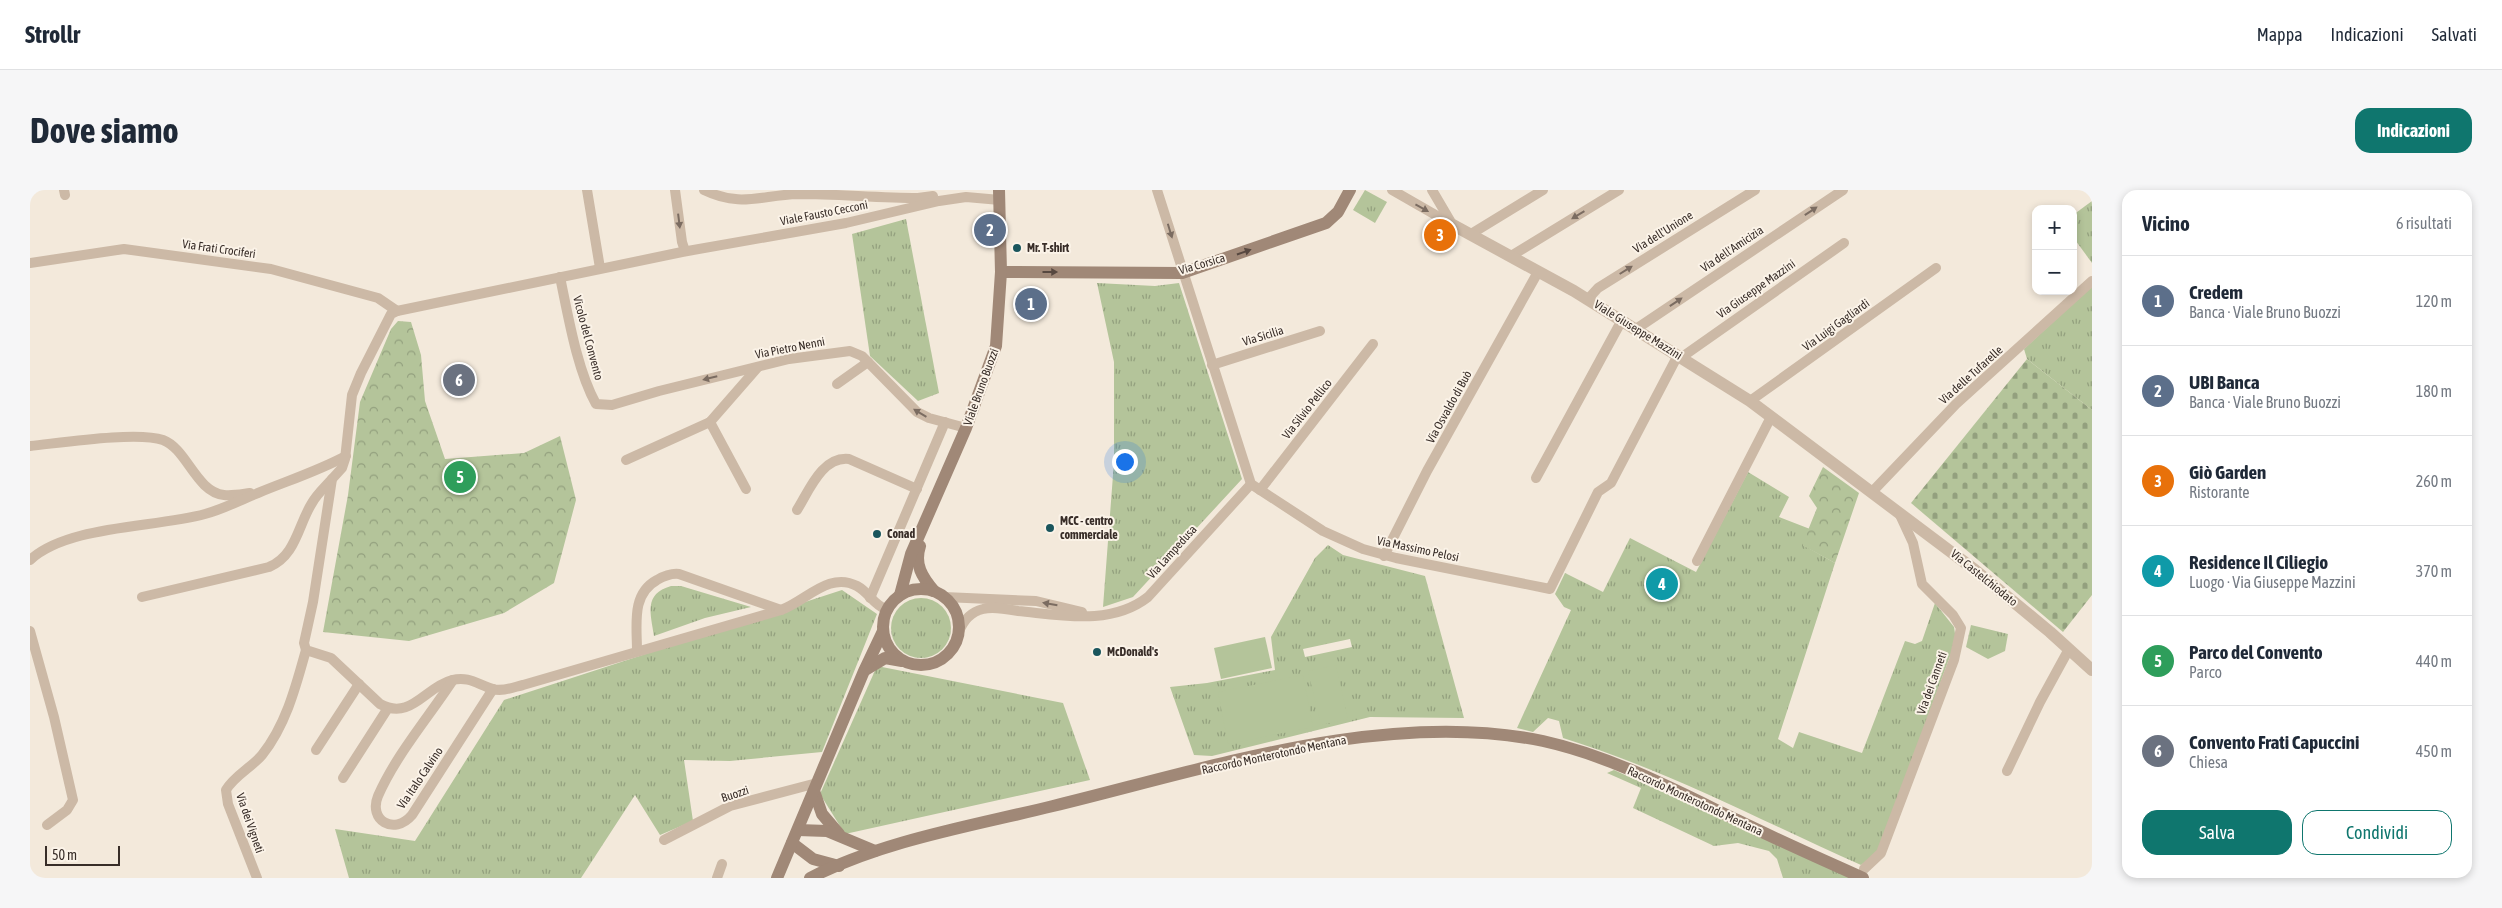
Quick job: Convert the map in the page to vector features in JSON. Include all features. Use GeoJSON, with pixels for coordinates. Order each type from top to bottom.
{"type":"FeatureCollection","features":[{"type":"Feature","properties":{"kind":"main road","name":"Via Corsica"},"geometry":{"type":"LineString","coordinates":[[1001,272],[1182,273],[1326,223],[1338,212],[1350,190]]}},
{"type":"Feature","properties":{"kind":"main road","name":"Viale Bruno Buozzi"},"geometry":{"type":"LineString","coordinates":[[900,595],[910,559],[966,428],[997,341],[1001,272],[1000,195]]}},
{"type":"Feature","properties":{"kind":"main road","name":"Viale Bruno Buozzi"},"geometry":{"type":"LineString","coordinates":[[927,516],[918,562],[922,576],[939,594]]}},
{"type":"Feature","properties":{"kind":"main road"},"geometry":{"type":"LineString","coordinates":[[777,878],[864,671],[883,631],[887,610],[900,595],[911,590],[939,594],[956,612],[959,632],[951,651],[935,663],[920,665],[885,658],[875,662],[864,671]]}},
{"type":"Feature","properties":{"kind":"main road"},"geometry":{"type":"LineString","coordinates":[[883,631],[890,649],[905,662]]}},
{"type":"Feature","properties":{"kind":"main road","name":"Raccordo Monterotondo Mentana"},"geometry":{"type":"LineString","coordinates":[[810,878],[876,850],[1279,752],[1382,735],[1459,731],[1524,738],[1579,751],[1662,783],[1863,873]]}},
{"type":"Feature","properties":{"kind":"main road"},"geometry":{"type":"LineString","coordinates":[[816,787],[822,814],[841,835]]}},
{"type":"Feature","properties":{"kind":"main road"},"geometry":{"type":"LineString","coordinates":[[798,830],[815,830],[841,835],[876,850]]}},
{"type":"Feature","properties":{"kind":"main road"},"geometry":{"type":"LineString","coordinates":[[792,843],[813,859],[839,866]]}},
{"type":"Feature","properties":{"kind":"street"},"geometry":{"type":"LineString","coordinates":[[586,190],[600,268]]}},
{"type":"Feature","properties":{"kind":"street"},"geometry":{"type":"LineString","coordinates":[[675,190],[684,251]]}},
{"type":"Feature","properties":{"kind":"street"},"geometry":{"type":"LineString","coordinates":[[704,190],[721,198],[740,200],[796,194],[918,198],[948,194]]}},
{"type":"Feature","properties":{"kind":"street"},"geometry":{"type":"LineString","coordinates":[[1157,190],[1212,364],[1256,487]]}},
{"type":"Feature","properties":{"kind":"street","name":"Viale Giuseppe Mazzini"},"geometry":{"type":"LineString","coordinates":[[1392,190],[1588,299],[1680,356],[1750,401],[1872,492]]}},
{"type":"Feature","properties":{"kind":"street"},"geometry":{"type":"LineString","coordinates":[[1432,190],[1453,225]]}},
{"type":"Feature","properties":{"kind":"street"},"geometry":{"type":"LineString","coordinates":[[1471,234],[1543,190]]}},
{"type":"Feature","properties":{"kind":"street"},"geometry":{"type":"LineString","coordinates":[[1510,256],[1620,190]]}},
{"type":"Feature","properties":{"kind":"street","name":"Via dell'Unione"},"geometry":{"type":"LineString","coordinates":[[1588,299],[1598,288],[1755,190]]}},
{"type":"Feature","properties":{"kind":"street","name":"Via dell'Amicizia"},"geometry":{"type":"LineString","coordinates":[[1636,329],[1843,190]]}},
{"type":"Feature","properties":{"kind":"street","name":"Viale Fausto Cecconi"},"geometry":{"type":"LineString","coordinates":[[397,311],[684,251],[846,223],[948,194],[1000,195]]}},
{"type":"Feature","properties":{"kind":"street","name":"Via Giuseppe Mazzini"},"geometry":{"type":"LineString","coordinates":[[1680,356],[1844,243]]}},
{"type":"Feature","properties":{"kind":"street","name":"Via Frati Crociferi"},"geometry":{"type":"LineString","coordinates":[[30,263],[124,249],[271,269],[378,298],[397,311]]}},
{"type":"Feature","properties":{"kind":"street","name":"Via Luigi Gagliardi"},"geometry":{"type":"LineString","coordinates":[[1750,401],[1936,268]]}},
{"type":"Feature","properties":{"kind":"street","name":"Via Osvaldo di Buò"},"geometry":{"type":"LineString","coordinates":[[1384,556],[1427,471],[1538,272]]}},
{"type":"Feature","properties":{"kind":"street","name":"Vicolo del Convento"},"geometry":{"type":"LineString","coordinates":[[560,277],[570,324],[590,393],[596,404]]}},
{"type":"Feature","properties":{"kind":"street","name":"Via delle Tufarelle"},"geometry":{"type":"LineString","coordinates":[[1872,492],[1956,404],[2092,281]]}},
{"type":"Feature","properties":{"kind":"street"},"geometry":{"type":"LineString","coordinates":[[142,597],[270,567],[281,561],[288,553],[311,504],[342,468],[346,456],[350,406],[354,389],[391,314],[397,311]]}},
{"type":"Feature","properties":{"kind":"street"},"geometry":{"type":"LineString","coordinates":[[1536,478],[1622,320]]}},
{"type":"Feature","properties":{"kind":"street","name":"Via Sicilia"},"geometry":{"type":"LineString","coordinates":[[1212,364],[1320,331]]}},
{"type":"Feature","properties":{"kind":"street","name":"Via Silvio Pellico"},"geometry":{"type":"LineString","coordinates":[[1256,487],[1373,344]]}},
{"type":"Feature","properties":{"kind":"street","name":"Via Pietro Nenni"},"geometry":{"type":"LineString","coordinates":[[596,404],[612,405],[758,367],[842,351],[857,353],[910,406],[925,416],[966,428]]}},
{"type":"Feature","properties":{"kind":"street","name":"Via Massimo Pelosi"},"geometry":{"type":"LineString","coordinates":[[1256,487],[1323,531],[1355,546],[1384,556],[1550,588],[1598,492],[1611,483],[1680,356]]}},
{"type":"Feature","properties":{"kind":"street"},"geometry":{"type":"LineString","coordinates":[[837,384],[868,362]]}},
{"type":"Feature","properties":{"kind":"street"},"geometry":{"type":"LineString","coordinates":[[626,460],[710,422],[758,367]]}},
{"type":"Feature","properties":{"kind":"street"},"geometry":{"type":"LineString","coordinates":[[1697,562],[1771,416]]}},
{"type":"Feature","properties":{"kind":"street"},"geometry":{"type":"LineString","coordinates":[[710,422],[746,489]]}},
{"type":"Feature","properties":{"kind":"street"},"geometry":{"type":"LineString","coordinates":[[870,598],[946,422]]}},
{"type":"Feature","properties":{"kind":"street"},"geometry":{"type":"LineString","coordinates":[[30,446],[130,437],[161,439],[172,444],[197,478],[222,495],[257,493]]}},
{"type":"Feature","properties":{"kind":"street"},"geometry":{"type":"LineString","coordinates":[[30,560],[40,551],[56,543],[203,514],[233,505],[243,499],[346,456]]}},
{"type":"Feature","properties":{"kind":"street"},"geometry":{"type":"LineString","coordinates":[[797,510],[818,476],[830,462],[839,458],[849,459],[917,489]]}},
{"type":"Feature","properties":{"kind":"street"},"geometry":{"type":"LineString","coordinates":[[332,479],[313,602],[304,640],[306,650],[331,658],[378,702],[388,708],[400,709],[410,707],[438,686],[453,680],[473,680],[494,689],[523,685],[781,610],[792,606],[829,583],[840,581],[856,585],[872,602],[887,610]]}},
{"type":"Feature","properties":{"kind":"street","name":"Via Lampedusa"},"geometry":{"type":"LineString","coordinates":[[959,632],[968,617],[984,608],[1079,616],[1119,614],[1148,597],[1256,487]]}},
{"type":"Feature","properties":{"kind":"street","name":"Via Castelchiodato"},"geometry":{"type":"LineString","coordinates":[[1872,492],[1975,570],[2092,670]]}},
{"type":"Feature","properties":{"kind":"street","name":"Via dei Canneti"},"geometry":{"type":"LineString","coordinates":[[1863,873],[1881,854],[1951,669],[1961,634],[1960,625],[1953,615],[1922,584],[1913,543],[1897,510]]}},
{"type":"Feature","properties":{"kind":"street"},"geometry":{"type":"LineString","coordinates":[[637,651],[638,604],[640,595],[652,582],[670,574],[679,574],[781,610]]}},
{"type":"Feature","properties":{"kind":"street","name":"Via Lampedusa"},"geometry":{"type":"LineString","coordinates":[[939,594],[1036,601],[1098,615]]}},
{"type":"Feature","properties":{"kind":"street"},"geometry":{"type":"LineString","coordinates":[[30,631],[54,718],[73,800],[67,810],[47,825]]}},
{"type":"Feature","properties":{"kind":"street"},"geometry":{"type":"LineString","coordinates":[[2007,771],[2040,702],[2069,649]]}},
{"type":"Feature","properties":{"kind":"street","name":"Via dei Vigneti"},"geometry":{"type":"LineString","coordinates":[[257,878],[228,804],[226,790],[233,781],[261,756],[276,732],[292,695],[306,650]]}},
{"type":"Feature","properties":{"kind":"street","name":"Via Italo Calvino"},"geometry":{"type":"LineString","coordinates":[[453,680],[410,742],[379,795],[377,811],[381,820],[388,825],[400,825],[412,815],[494,689]]}},
{"type":"Feature","properties":{"kind":"street"},"geometry":{"type":"LineString","coordinates":[[316,750],[359,684]]}},
{"type":"Feature","properties":{"kind":"street"},"geometry":{"type":"LineString","coordinates":[[342,778],[388,708]]}},
{"type":"Feature","properties":{"kind":"street","name":"Buozzi"},"geometry":{"type":"LineString","coordinates":[[664,840],[730,806],[816,787]]}},
{"type":"Feature","properties":{"kind":"street"},"geometry":{"type":"LineString","coordinates":[[717,878],[722,864]]}},
{"type":"Feature","properties":{"kind":"green space"},"geometry":{"type":"Polygon","coordinates":[[[1365,190],[1387,202],[1375,223],[1353,210],[1365,190]]]}},
{"type":"Feature","properties":{"kind":"green space"},"geometry":{"type":"Polygon","coordinates":[[[2092,201],[2092,263],[2077,242],[2077,212],[2092,201]]]}},
{"type":"Feature","properties":{"kind":"green space"},"geometry":{"type":"Polygon","coordinates":[[[906,219],[939,393],[918,401],[870,356],[852,234],[906,219]]]}},
{"type":"Feature","properties":{"kind":"green space"},"geometry":{"type":"Polygon","coordinates":[[[1097,283],[1155,286],[1179,283],[1242,479],[1133,597],[1103,607],[1114,462],[1114,362],[1097,283]]]}},
{"type":"Feature","properties":{"kind":"green space"},"geometry":{"type":"Polygon","coordinates":[[[2092,286],[2092,410],[2027,359],[2024,349],[2092,286]]]}},
{"type":"Feature","properties":{"kind":"green space"},"geometry":{"type":"Polygon","coordinates":[[[398,321],[411,322],[421,355],[425,401],[445,459],[524,453],[560,436],[576,500],[554,583],[504,613],[409,641],[323,632],[348,495],[360,402],[391,329],[398,321]]]}},
{"type":"Feature","properties":{"kind":"green space"},"geometry":{"type":"Polygon","coordinates":[[[2027,359],[2092,410],[2092,595],[2063,632],[1911,503],[2027,359]]]}},
{"type":"Feature","properties":{"kind":"green space"},"geometry":{"type":"Polygon","coordinates":[[[1823,467],[1859,493],[1835,563],[1802,545],[1817,508],[1809,496],[1823,467]]]}},
{"type":"Feature","properties":{"kind":"green space"},"geometry":{"type":"Polygon","coordinates":[[[1748,472],[1789,497],[1779,517],[1810,529],[1803,545],[1835,563],[1778,739],[1793,748],[1799,732],[1862,753],[1905,641],[1915,644],[1922,641],[1935,603],[1954,627],[1956,640],[1878,853],[1861,865],[1676,780],[1563,738],[1559,721],[1548,718],[1533,732],[1517,728],[1571,610],[1564,607],[1555,594],[1565,573],[1603,592],[1630,538],[1696,572],[1748,472]]]}},
{"type":"Feature","properties":{"kind":"green space"},"geometry":{"type":"Polygon","coordinates":[[[1328,545],[1343,555],[1425,576],[1464,718],[1370,717],[1212,756],[1194,755],[1170,687],[1207,683],[1275,670],[1271,637],[1315,558],[1328,545]],[[1350,639],[1303,649],[1305,657],[1352,647],[1350,639]]]}},
{"type":"Feature","properties":{"kind":"green space"},"geometry":{"type":"Polygon","coordinates":[[[671,586],[681,586],[751,607],[705,618],[654,636],[651,613],[653,600],[656,594],[671,586]]]}},
{"type":"Feature","properties":{"kind":"green space"},"geometry":{"type":"Polygon","coordinates":[[[842,590],[877,614],[822,752],[730,761],[684,760],[693,821],[660,835],[635,795],[581,878],[349,878],[335,829],[415,841],[504,700],[842,590]]]}},
{"type":"Feature","properties":{"kind":"green space"},"geometry":{"type":"Polygon","coordinates":[[[921,598],[938,603],[946,611],[951,628],[946,645],[938,653],[921,658],[904,653],[896,645],[891,628],[896,611],[904,603],[921,598]]]}},
{"type":"Feature","properties":{"kind":"green space"},"geometry":{"type":"Polygon","coordinates":[[[1971,625],[2008,634],[2005,651],[1988,659],[1966,647],[1971,625]]]}},
{"type":"Feature","properties":{"kind":"green space"},"geometry":{"type":"Polygon","coordinates":[[[1265,637],[1272,668],[1221,679],[1214,648],[1265,637]]]}},
{"type":"Feature","properties":{"kind":"green space"},"geometry":{"type":"Polygon","coordinates":[[[1336,665],[1348,719],[1321,725],[1308,671],[1336,665]]]}},
{"type":"Feature","properties":{"kind":"green space"},"geometry":{"type":"Polygon","coordinates":[[[877,666],[1063,703],[1090,780],[845,834],[820,794],[877,666]]]}},
{"type":"Feature","properties":{"kind":"green space"},"geometry":{"type":"Polygon","coordinates":[[[1303,675],[1313,727],[1228,744],[1218,692],[1303,675]]]}},
{"type":"Feature","properties":{"kind":"green space"},"geometry":{"type":"Polygon","coordinates":[[[1614,770],[1850,878],[1783,878],[1777,859],[1769,851],[1738,843],[1714,846],[1633,808],[1641,788],[1607,773],[1614,770]]]}},
{"type":"Feature","properties":{"kind":"place","name":"UBI Banca"},"geometry":{"type":"Point","coordinates":[990,230]}},
{"type":"Feature","properties":{"kind":"place","name":"Giò Garden"},"geometry":{"type":"Point","coordinates":[1440,235]}},
{"type":"Feature","properties":{"kind":"place","name":"Mr. T-shirt"},"geometry":{"type":"Point","coordinates":[1017,248]}},
{"type":"Feature","properties":{"kind":"place","name":"Credem"},"geometry":{"type":"Point","coordinates":[1031,304]}},
{"type":"Feature","properties":{"kind":"place","name":"Convento Frati Capuccini"},"geometry":{"type":"Point","coordinates":[459,380]}},
{"type":"Feature","properties":{"kind":"place","name":"Parco del Convento"},"geometry":{"type":"Point","coordinates":[460,477]}},
{"type":"Feature","properties":{"kind":"place","name":"MCC - centro commerciale"},"geometry":{"type":"Point","coordinates":[1050,528]}},
{"type":"Feature","properties":{"kind":"place","name":"Conad"},"geometry":{"type":"Point","coordinates":[877,534]}},
{"type":"Feature","properties":{"kind":"place","name":"Residence Il Ciliegio"},"geometry":{"type":"Point","coordinates":[1662,584]}},
{"type":"Feature","properties":{"kind":"place","name":"McDonald's"},"geometry":{"type":"Point","coordinates":[1097,652]}}]}
